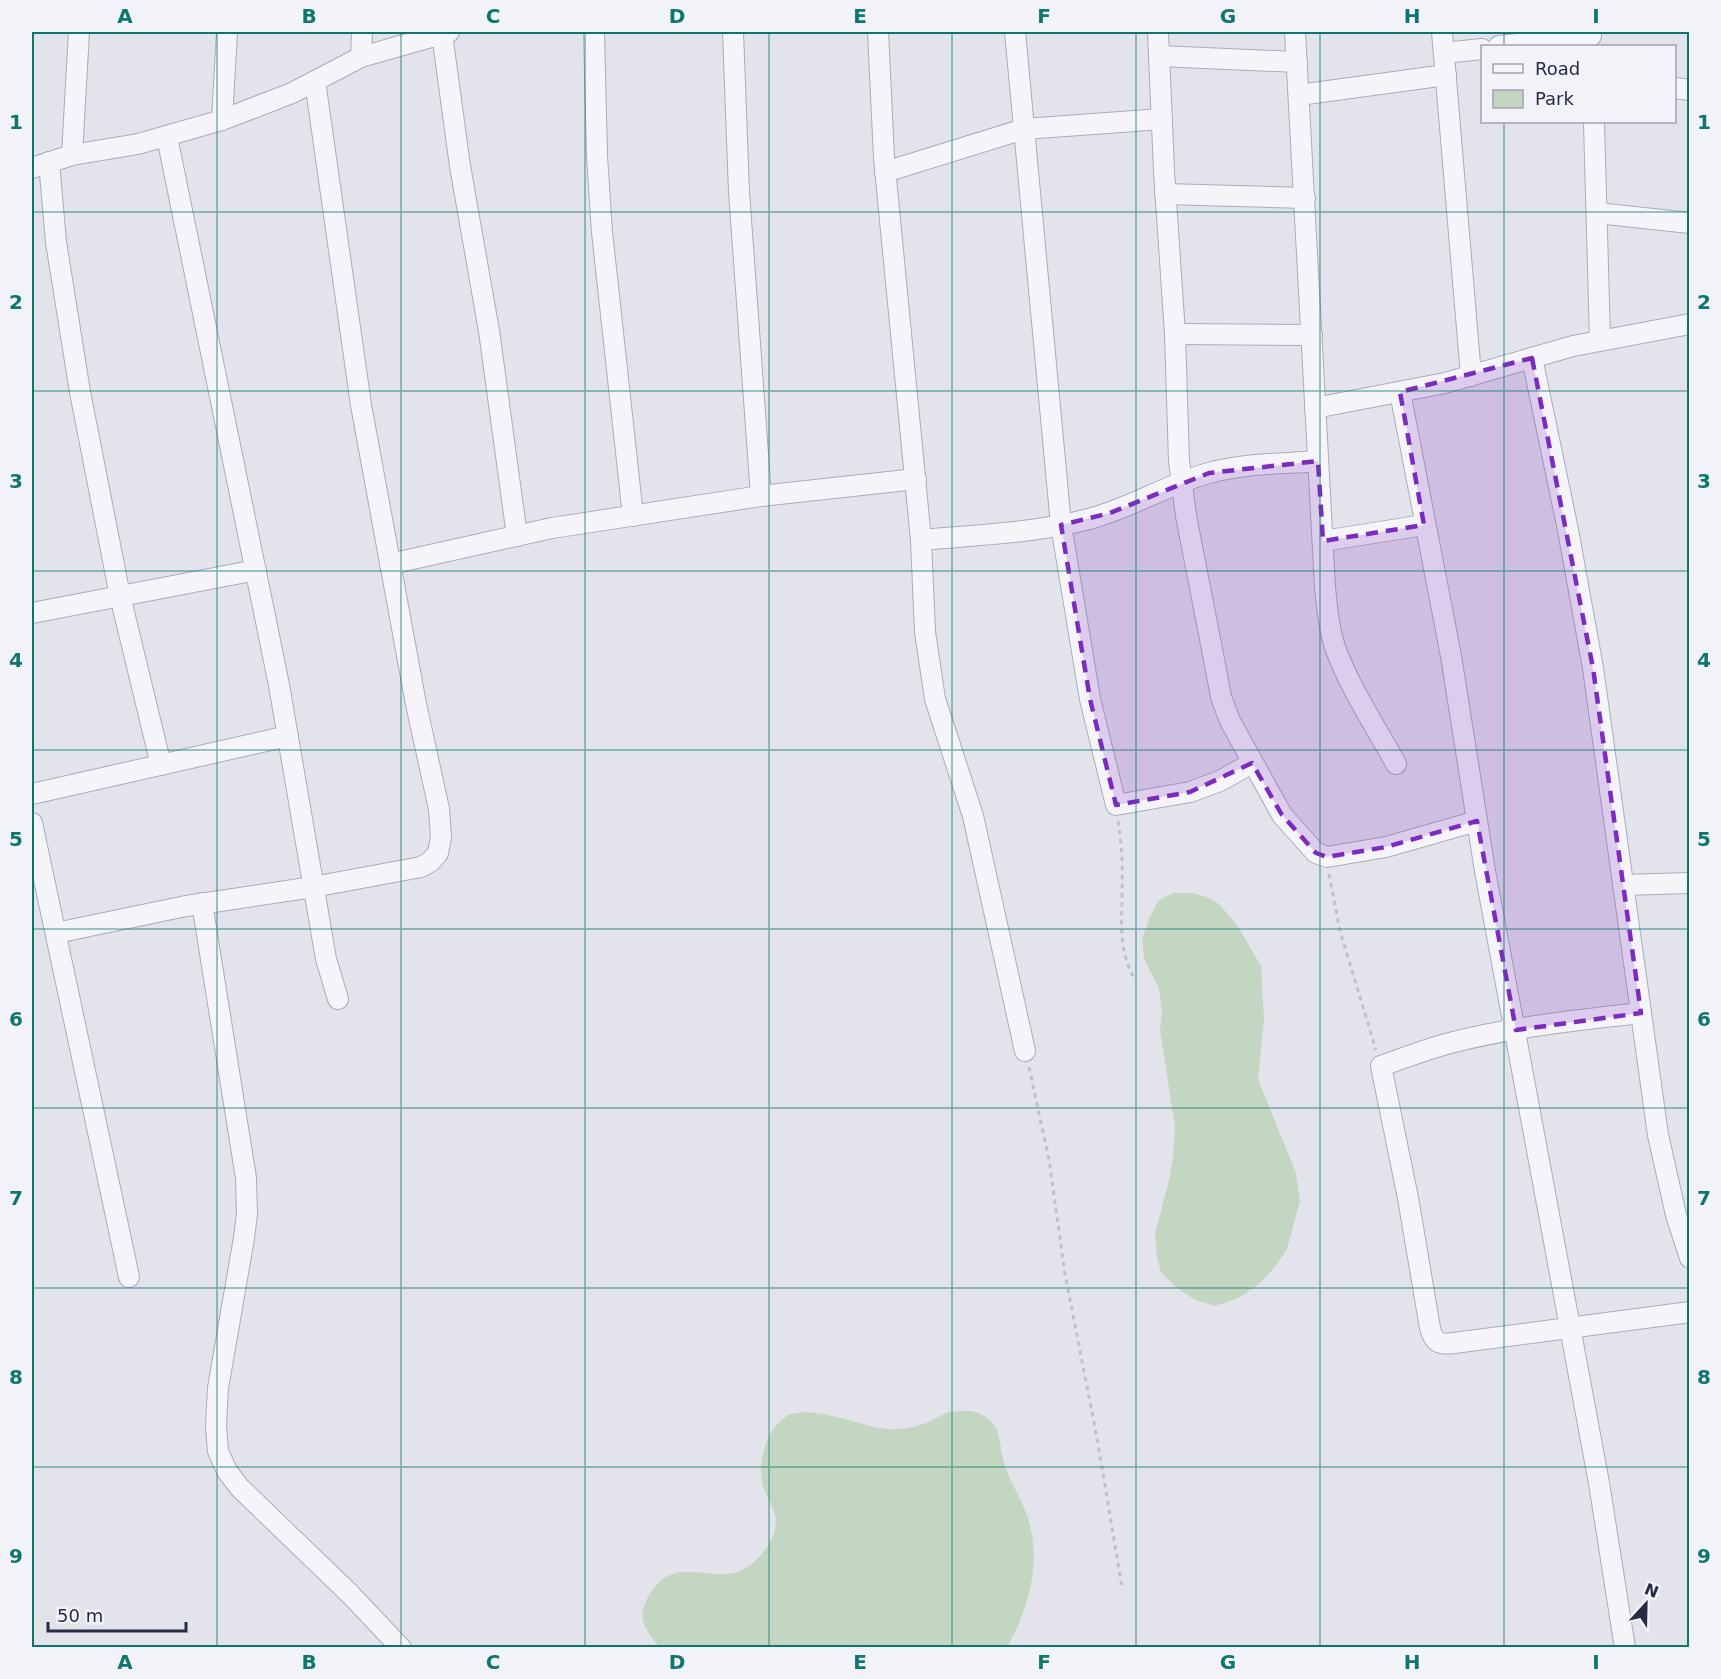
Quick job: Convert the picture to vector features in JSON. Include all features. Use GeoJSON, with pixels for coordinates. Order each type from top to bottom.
{"type":"FeatureCollection","features":[{"type":"Feature","properties":{"kind":"street"},"geometry":{"type":"LineString","coordinates":[[72,155],[78,32]]}},
{"type":"Feature","properties":{"kind":"street"},"geometry":{"type":"LineString","coordinates":[[222,120],[227,32]]}},
{"type":"Feature","properties":{"kind":"street"},"geometry":{"type":"LineString","coordinates":[[361,57],[362,32]]}},
{"type":"Feature","properties":{"kind":"street"},"geometry":{"type":"LineString","coordinates":[[594,32],[597,156],[602,232],[633,516]]}},
{"type":"Feature","properties":{"kind":"street"},"geometry":{"type":"LineString","coordinates":[[733,32],[739,192],[761,496]]}},
{"type":"Feature","properties":{"kind":"street"},"geometry":{"type":"LineString","coordinates":[[878,32],[885,171],[916,479],[925,632],[935,699],[973,816],[1025,1051]]}},
{"type":"Feature","properties":{"kind":"street"},"geometry":{"type":"LineString","coordinates":[[1016,32],[1061,525],[1090,699],[1116,805],[1190,792],[1220,781],[1252,763]]}},
{"type":"Feature","properties":{"kind":"street"},"geometry":{"type":"LineString","coordinates":[[1158,32],[1182,482],[1186,516],[1221,697],[1230,721],[1282,815],[1316,852],[1327,857],[1386,847],[1477,821]]}},
{"type":"Feature","properties":{"kind":"street"},"geometry":{"type":"LineString","coordinates":[[1296,32],[1324,586],[1329,623],[1346,671],[1396,764]]}},
{"type":"Feature","properties":{"kind":"street"},"geometry":{"type":"LineString","coordinates":[[1442,32],[1471,376]]}},
{"type":"Feature","properties":{"kind":"street"},"geometry":{"type":"LineString","coordinates":[[161,765],[120,596],[40,165],[72,155],[167,137],[222,120],[272,101],[361,57],[446,33],[460,166],[489,331],[517,536]]}},
{"type":"Feature","properties":{"kind":"street"},"geometry":{"type":"LineString","coordinates":[[1510,45],[1591,38]]}},
{"type":"Feature","properties":{"kind":"street"},"geometry":{"type":"LineString","coordinates":[[1444,53],[1481,48]]}},
{"type":"Feature","properties":{"kind":"street"},"geometry":{"type":"LineString","coordinates":[[1159,56],[1297,62]]}},
{"type":"Feature","properties":{"kind":"street"},"geometry":{"type":"LineString","coordinates":[[1299,95],[1446,75]]}},
{"type":"Feature","properties":{"kind":"street"},"geometry":{"type":"LineString","coordinates":[[56,933],[202,903],[313,887],[421,867],[430,862],[438,853],[441,837],[439,809],[416,704],[361,405],[315,81]]}},
{"type":"Feature","properties":{"kind":"street"},"geometry":{"type":"LineString","coordinates":[[885,171],[1024,129],[1162,119]]}},
{"type":"Feature","properties":{"kind":"street"},"geometry":{"type":"LineString","coordinates":[[1594,123],[1600,340]]}},
{"type":"Feature","properties":{"kind":"street"},"geometry":{"type":"LineString","coordinates":[[167,137],[256,570],[288,736],[326,959],[338,999]]}},
{"type":"Feature","properties":{"kind":"street"},"geometry":{"type":"LineString","coordinates":[[1165,194],[1305,198]]}},
{"type":"Feature","properties":{"kind":"street"},"geometry":{"type":"LineString","coordinates":[[1597,213],[1689,223]]}},
{"type":"Feature","properties":{"kind":"street"},"geometry":{"type":"LineString","coordinates":[[1315,408],[1400,393],[1600,340],[1689,324]]}},
{"type":"Feature","properties":{"kind":"street"},"geometry":{"type":"LineString","coordinates":[[1175,334],[1312,335]]}},
{"type":"Feature","properties":{"kind":"street"},"geometry":{"type":"LineString","coordinates":[[1532,358],[1568,530],[1593,668],[1658,1135],[1676,1215],[1689,1258]]}},
{"type":"Feature","properties":{"kind":"street"},"geometry":{"type":"LineString","coordinates":[[1400,393],[1451,656],[1477,821],[1599,1483],[1625,1647]]}},
{"type":"Feature","properties":{"kind":"street"},"geometry":{"type":"LineString","coordinates":[[921,540],[1061,525],[1110,513],[1182,482],[1228,468],[1318,461]]}},
{"type":"Feature","properties":{"kind":"street"},"geometry":{"type":"LineString","coordinates":[[390,564],[517,536],[633,516],[761,496],[916,479]]}},
{"type":"Feature","properties":{"kind":"street"},"geometry":{"type":"LineString","coordinates":[[1323,541],[1424,525]]}},
{"type":"Feature","properties":{"kind":"street"},"geometry":{"type":"LineString","coordinates":[[32,613],[256,570]]}},
{"type":"Feature","properties":{"kind":"street"},"geometry":{"type":"LineString","coordinates":[[32,794],[288,736]]}},
{"type":"Feature","properties":{"kind":"street"},"geometry":{"type":"LineString","coordinates":[[32,824],[129,1277]]}},
{"type":"Feature","properties":{"kind":"street"},"geometry":{"type":"LineString","coordinates":[[1623,885],[1689,883]]}},
{"type":"Feature","properties":{"kind":"street"},"geometry":{"type":"LineString","coordinates":[[202,903],[246,1178],[247,1202],[244,1238],[219,1388],[216,1426],[218,1451],[227,1471],[240,1488],[350,1594],[401,1647]]}},
{"type":"Feature","properties":{"kind":"street"},"geometry":{"type":"LineString","coordinates":[[1641,1012],[1516,1030],[1449,1043],[1381,1066],[1433,1338],[1442,1345],[1689,1312]]}},
{"type":"Feature","properties":{"kind":"path"},"geometry":{"type":"LineString","coordinates":[[1116,805],[1123,869],[1120,915],[1122,941],[1126,962],[1134,978]]}},
{"type":"Feature","properties":{"kind":"path"},"geometry":{"type":"LineString","coordinates":[[1327,857],[1331,893],[1340,931],[1381,1066]]}},
{"type":"Feature","properties":{"kind":"path"},"geometry":{"type":"LineString","coordinates":[[1025,1051],[1049,1160],[1065,1274],[1097,1438],[1122,1587]]}},
{"type":"Feature","properties":{"kind":"highlighted area"},"geometry":{"type":"Polygon","coordinates":[[[1532,358],[1593,668],[1641,1013],[1516,1030],[1477,821],[1386,847],[1327,857],[1316,853],[1282,815],[1252,763],[1190,792],[1116,805],[1090,699],[1061,525],[1110,513],[1209,473],[1318,461],[1323,541],[1424,525],[1400,392],[1532,358]]]}},
{"type":"Feature","properties":{"kind":"green space"},"geometry":{"type":"Polygon","coordinates":[[[1173,893],[1193,893],[1210,898],[1220,905],[1237,925],[1261,966],[1264,1019],[1258,1079],[1296,1173],[1300,1201],[1287,1249],[1275,1267],[1259,1284],[1238,1298],[1215,1306],[1195,1300],[1176,1287],[1161,1272],[1157,1257],[1155,1234],[1169,1180],[1175,1126],[1160,1030],[1162,1012],[1159,989],[1144,958],[1142,940],[1158,901],[1173,893]]]}},
{"type":"Feature","properties":{"kind":"green space"},"geometry":{"type":"Polygon","coordinates":[[[972,1411],[983,1415],[995,1427],[1006,1469],[1025,1509],[1031,1532],[1033,1566],[1031,1583],[1022,1616],[1007,1647],[659,1647],[651,1636],[644,1625],[643,1613],[647,1599],[658,1583],[671,1575],[684,1572],[726,1574],[741,1571],[754,1562],[770,1543],[776,1519],[764,1489],[762,1459],[773,1430],[787,1416],[806,1412],[819,1413],[892,1429],[923,1424],[949,1412],[972,1411]]]}}]}
